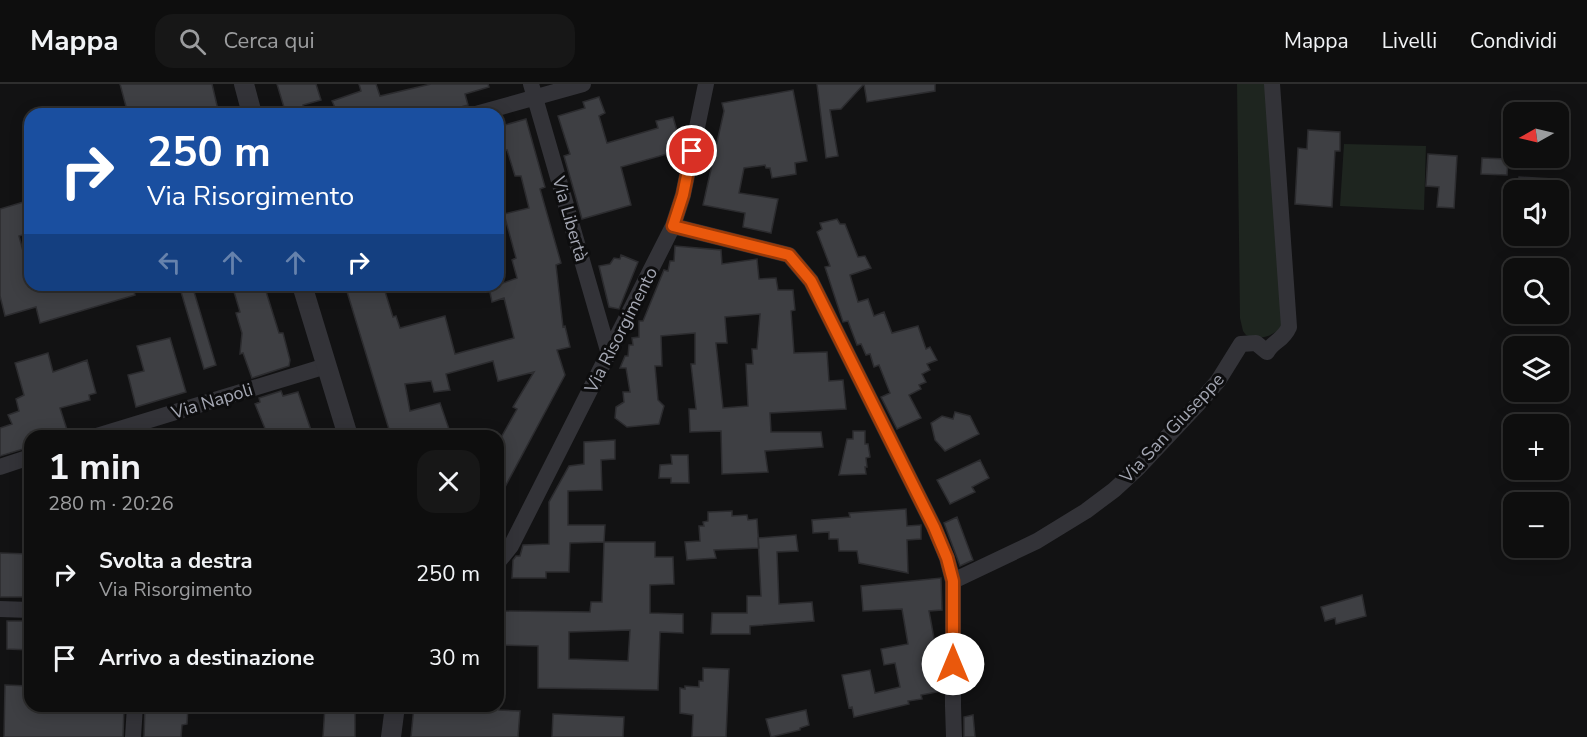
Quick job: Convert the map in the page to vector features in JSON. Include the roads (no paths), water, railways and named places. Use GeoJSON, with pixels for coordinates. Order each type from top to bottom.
{"type":"FeatureCollection","features":[{"type":"Feature","properties":{"kind":"street"},"geometry":{"type":"LineString","coordinates":[[244,84],[250,108]]}},
{"type":"Feature","properties":{"kind":"street"},"geometry":{"type":"LineString","coordinates":[[491,108],[533,91],[583,84]]}},
{"type":"Feature","properties":{"kind":"street","name":"Via Risorgimento"},"geometry":{"type":"LineString","coordinates":[[504,554],[511,546],[673,226],[683,195],[706,84]]}},
{"type":"Feature","properties":{"kind":"street","name":"Via San Giuseppe"},"geometry":{"type":"LineString","coordinates":[[953,581],[1037,541],[1086,511],[1114,490],[1198,404],[1218,381],[1241,344],[1256,343],[1267,352],[1270,346],[1286,334],[1289,327],[1272,84]]}},
{"type":"Feature","properties":{"kind":"street","name":"Via Libertà"},"geometry":{"type":"LineString","coordinates":[[533,91],[609,354]]}},
{"type":"Feature","properties":{"kind":"street"},"geometry":{"type":"LineString","coordinates":[[673,226],[789,255],[811,281],[934,527],[947,558],[953,581],[954,737]]}},
{"type":"Feature","properties":{"kind":"street"},"geometry":{"type":"LineString","coordinates":[[304,291],[346,430]]}},
{"type":"Feature","properties":{"kind":"street","name":"Via Napoli"},"geometry":{"type":"LineString","coordinates":[[117,430],[326,366]]}},
{"type":"Feature","properties":{"kind":"street"},"geometry":{"type":"LineString","coordinates":[[0,466],[24,459]]}},
{"type":"Feature","properties":{"kind":"street"},"geometry":{"type":"LineString","coordinates":[[0,609],[24,610]]}},
{"type":"Feature","properties":{"kind":"street"},"geometry":{"type":"LineString","coordinates":[[133,737],[135,712]]}},
{"type":"Feature","properties":{"kind":"street"},"geometry":{"type":"LineString","coordinates":[[392,737],[394,712]]}}]}
